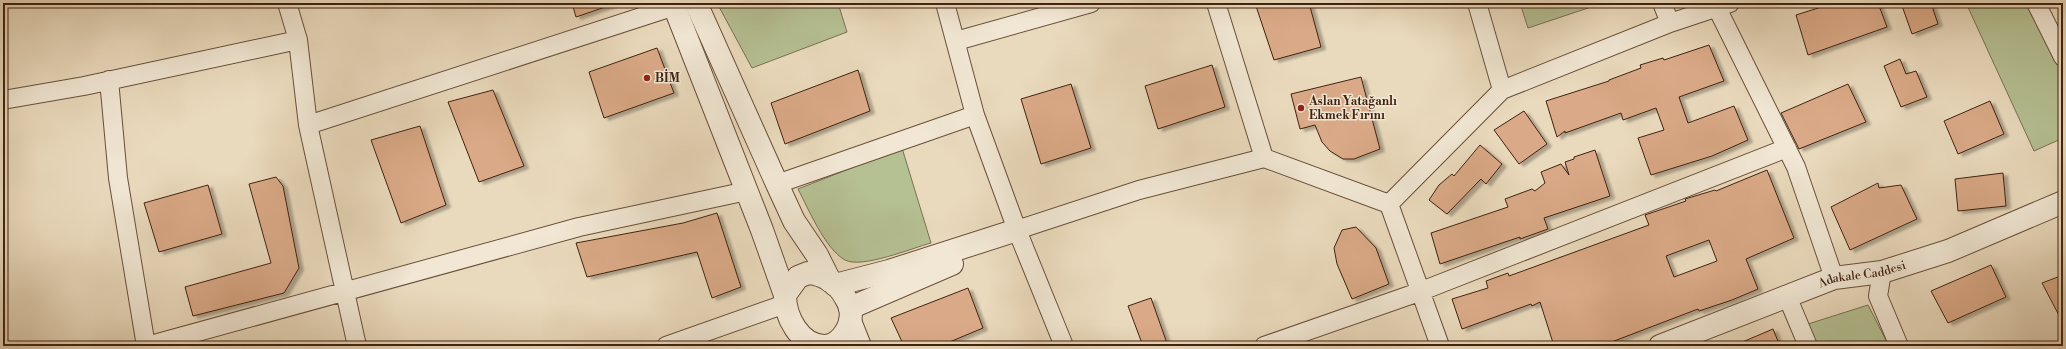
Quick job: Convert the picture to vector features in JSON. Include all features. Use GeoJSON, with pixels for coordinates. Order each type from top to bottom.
{"type":"FeatureCollection","features":[{"type":"Feature","properties":{"kind":"street"},"geometry":{"type":"LineString","coordinates":[[287,3],[298,40],[308,125],[357,346]]}},
{"type":"Feature","properties":{"kind":"street"},"geometry":{"type":"LineString","coordinates":[[696,3],[794,220],[833,283]]}},
{"type":"Feature","properties":{"kind":"street"},"geometry":{"type":"LineString","coordinates":[[945,3],[975,115],[1017,230],[1064,346]]}},
{"type":"Feature","properties":{"kind":"street"},"geometry":{"type":"LineString","coordinates":[[956,40],[1091,3]]}},
{"type":"Feature","properties":{"kind":"street"},"geometry":{"type":"LineString","coordinates":[[1216,3],[1264,158]]}},
{"type":"Feature","properties":{"kind":"street"},"geometry":{"type":"LineString","coordinates":[[1477,3],[1502,90]]}},
{"type":"Feature","properties":{"kind":"street"},"geometry":{"type":"LineString","coordinates":[[1662,3],[1670,23]]}},
{"type":"Feature","properties":{"kind":"street"},"geometry":{"type":"LineString","coordinates":[[2036,3],[2063,57]]}},
{"type":"Feature","properties":{"kind":"street"},"geometry":{"type":"LineString","coordinates":[[308,125],[674,5],[747,191],[792,323],[807,342],[824,346],[835,343],[844,335],[850,314],[974,254],[1017,230]]}},
{"type":"Feature","properties":{"kind":"street"},"geometry":{"type":"LineString","coordinates":[[1390,204],[1502,90],[1670,23],[1724,6],[1796,167],[1834,278]]}},
{"type":"Feature","properties":{"kind":"street"},"geometry":{"type":"LineString","coordinates":[[3,100],[109,80],[298,40]]}},
{"type":"Feature","properties":{"kind":"street"},"geometry":{"type":"LineString","coordinates":[[109,80],[118,178],[146,346],[579,227],[747,191]]}},
{"type":"Feature","properties":{"kind":"street"},"geometry":{"type":"LineString","coordinates":[[777,184],[975,115]]}},
{"type":"Feature","properties":{"kind":"street"},"geometry":{"type":"LineString","coordinates":[[1264,346],[1419,292],[1787,148]]}},
{"type":"Feature","properties":{"kind":"street"},"geometry":{"type":"LineString","coordinates":[[833,283],[889,271],[1139,190],[1264,158],[1390,204]]}},
{"type":"Feature","properties":{"kind":"street","name":"Adakale Caddesi"},"geometry":{"type":"LineString","coordinates":[[1660,346],[1834,278],[1882,272],[1948,251],[2063,202]]}},
{"type":"Feature","properties":{"kind":"street"},"geometry":{"type":"LineString","coordinates":[[1390,204],[1419,292],[1440,346]]}},
{"type":"Feature","properties":{"kind":"street"},"geometry":{"type":"LineString","coordinates":[[1882,272],[1878,296],[1899,346]]}},
{"type":"Feature","properties":{"kind":"street"},"geometry":{"type":"LineString","coordinates":[[666,346],[785,299],[798,277],[808,273],[819,274],[833,283],[842,292],[860,346]]}},
{"type":"Feature","properties":{"kind":"street"},"geometry":{"type":"LineString","coordinates":[[1787,296],[1808,346]]}},
{"type":"Feature","properties":{"kind":"green space"},"geometry":{"type":"Polygon","coordinates":[[[717,3],[838,3],[847,32],[752,68],[717,3]]]}},
{"type":"Feature","properties":{"kind":"green space"},"geometry":{"type":"Polygon","coordinates":[[[1520,3],[1603,3],[1528,28],[1520,3]]]}},
{"type":"Feature","properties":{"kind":"green space"},"geometry":{"type":"Polygon","coordinates":[[[1966,3],[2032,3],[2063,71],[2063,138],[2034,151],[1966,3]]]}},
{"type":"Feature","properties":{"kind":"green space"},"geometry":{"type":"Polygon","coordinates":[[[902,148],[931,243],[875,260],[853,262],[845,260],[838,255],[824,238],[798,189],[902,148]]]}},
{"type":"Feature","properties":{"kind":"green space"},"geometry":{"type":"Polygon","coordinates":[[[1868,305],[1889,346],[1816,346],[1808,324],[1868,305]]]}},
{"type":"Feature","properties":{"kind":"building"},"geometry":{"type":"Polygon","coordinates":[[[572,3],[611,3],[611,5],[576,17],[572,3]]]}},
{"type":"Feature","properties":{"kind":"building"},"geometry":{"type":"Polygon","coordinates":[[[1255,3],[1309,3],[1321,47],[1274,60],[1255,3]]]}},
{"type":"Feature","properties":{"kind":"building"},"geometry":{"type":"Polygon","coordinates":[[[1834,3],[1878,3],[1887,27],[1808,55],[1796,15],[1834,3]]]}},
{"type":"Feature","properties":{"kind":"building"},"geometry":{"type":"Polygon","coordinates":[[[1901,3],[1931,3],[1938,24],[1912,34],[1901,3]]]}},
{"type":"Feature","properties":{"kind":"building"},"geometry":{"type":"Polygon","coordinates":[[[1709,45],[1724,81],[1679,97],[1688,123],[1734,106],[1748,140],[1712,156],[1651,175],[1638,138],[1664,130],[1656,108],[1623,120],[1621,113],[1565,133],[1565,131],[1557,137],[1546,101],[1609,81],[1641,68],[1640,65],[1663,58],[1664,60],[1709,45]]]}},
{"type":"Feature","properties":{"kind":"building"},"geometry":{"type":"Polygon","coordinates":[[[657,48],[674,93],[604,118],[589,72],[657,48]]]}},
{"type":"Feature","properties":{"kind":"building"},"geometry":{"type":"Polygon","coordinates":[[[1900,59],[1906,74],[1916,71],[1927,97],[1901,107],[1884,66],[1900,59]]]}},
{"type":"Feature","properties":{"kind":"building"},"geometry":{"type":"Polygon","coordinates":[[[1212,65],[1225,107],[1158,129],[1145,86],[1212,65]]]}},
{"type":"Feature","properties":{"kind":"building"},"geometry":{"type":"Polygon","coordinates":[[[858,70],[870,111],[785,144],[771,103],[858,70]]]}},
{"type":"Feature","properties":{"kind":"building"},"geometry":{"type":"Polygon","coordinates":[[[1361,77],[1380,149],[1354,159],[1343,159],[1330,151],[1322,142],[1315,125],[1300,129],[1291,94],[1361,77]]]}},
{"type":"Feature","properties":{"kind":"building"},"geometry":{"type":"Polygon","coordinates":[[[1071,84],[1091,148],[1041,164],[1021,99],[1071,84]]]}},
{"type":"Feature","properties":{"kind":"building"},"geometry":{"type":"Polygon","coordinates":[[[1848,84],[1866,122],[1799,149],[1781,113],[1848,84]]]}},
{"type":"Feature","properties":{"kind":"building"},"geometry":{"type":"Polygon","coordinates":[[[493,90],[524,166],[479,182],[448,102],[493,90]]]}},
{"type":"Feature","properties":{"kind":"building"},"geometry":{"type":"Polygon","coordinates":[[[1990,101],[2004,134],[1958,154],[1944,121],[1990,101]]]}},
{"type":"Feature","properties":{"kind":"building"},"geometry":{"type":"Polygon","coordinates":[[[1524,111],[1547,144],[1519,164],[1494,130],[1524,111]]]}},
{"type":"Feature","properties":{"kind":"building"},"geometry":{"type":"Polygon","coordinates":[[[420,126],[446,205],[401,223],[371,140],[420,126]]]}},
{"type":"Feature","properties":{"kind":"building"},"geometry":{"type":"Polygon","coordinates":[[[1480,145],[1502,164],[1486,184],[1481,179],[1447,214],[1429,200],[1439,185],[1452,174],[1454,176],[1480,145]]]}},
{"type":"Feature","properties":{"kind":"building"},"geometry":{"type":"Polygon","coordinates":[[[1595,150],[1610,196],[1544,218],[1548,229],[1440,264],[1431,233],[1508,207],[1505,199],[1532,189],[1535,191],[1545,183],[1541,172],[1561,164],[1569,175],[1565,162],[1574,159],[1574,157],[1595,150]]]}},
{"type":"Feature","properties":{"kind":"building"},"geometry":{"type":"Polygon","coordinates":[[[1767,170],[1794,238],[1746,259],[1758,289],[1732,300],[1699,311],[1698,309],[1601,346],[1554,346],[1540,302],[1462,329],[1452,299],[1488,288],[1486,281],[1508,273],[1509,276],[1649,225],[1645,215],[1686,201],[1685,199],[1715,190],[1716,191],[1767,170]],[[1709,240],[1666,256],[1674,277],[1717,261],[1709,240]]]}},
{"type":"Feature","properties":{"kind":"building"},"geometry":{"type":"Polygon","coordinates":[[[2003,173],[2006,206],[1958,211],[1955,179],[2003,173]]]}},
{"type":"Feature","properties":{"kind":"building"},"geometry":{"type":"Polygon","coordinates":[[[276,177],[283,186],[299,268],[284,293],[193,316],[185,287],[271,263],[249,184],[276,177]]]}},
{"type":"Feature","properties":{"kind":"building"},"geometry":{"type":"Polygon","coordinates":[[[1878,183],[1879,188],[1901,185],[1917,219],[1850,250],[1831,207],[1878,183]]]}},
{"type":"Feature","properties":{"kind":"building"},"geometry":{"type":"Polygon","coordinates":[[[208,185],[222,234],[159,252],[144,203],[208,185]]]}},
{"type":"Feature","properties":{"kind":"building"},"geometry":{"type":"Polygon","coordinates":[[[717,213],[741,287],[712,298],[697,252],[587,277],[576,243],[683,223],[717,213]]]}},
{"type":"Feature","properties":{"kind":"building"},"geometry":{"type":"Polygon","coordinates":[[[1356,227],[1376,248],[1389,284],[1352,299],[1337,264],[1334,248],[1342,230],[1356,227]]]}},
{"type":"Feature","properties":{"kind":"building"},"geometry":{"type":"Polygon","coordinates":[[[1991,265],[2006,297],[1948,323],[1931,291],[1991,265]]]}},
{"type":"Feature","properties":{"kind":"building"},"geometry":{"type":"Polygon","coordinates":[[[2063,275],[2063,323],[2042,283],[2063,275]]]}},
{"type":"Feature","properties":{"kind":"building"},"geometry":{"type":"Polygon","coordinates":[[[968,288],[983,328],[940,346],[904,346],[891,318],[968,288]]]}},
{"type":"Feature","properties":{"kind":"building"},"geometry":{"type":"Polygon","coordinates":[[[1151,298],[1168,346],[1143,346],[1128,306],[1151,298]]]}},
{"type":"Feature","properties":{"kind":"building"},"geometry":{"type":"Polygon","coordinates":[[[1773,329],[1780,346],[1733,346],[1773,329]]]}},
{"type":"Feature","properties":{"kind":"place","name":"BİM"},"geometry":{"type":"Point","coordinates":[647,78]}},
{"type":"Feature","properties":{"kind":"place","name":"Aslan Yatağanlı Ekmek Fırını"},"geometry":{"type":"Point","coordinates":[1301,108]}}]}
